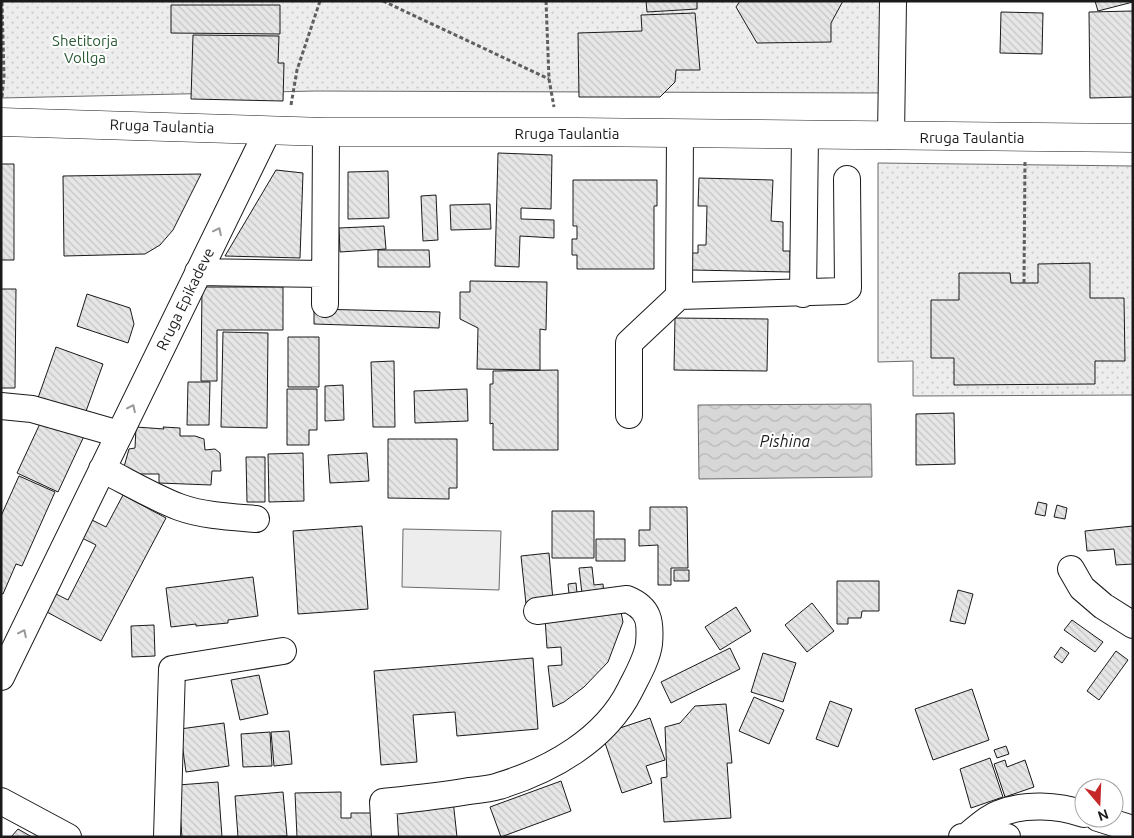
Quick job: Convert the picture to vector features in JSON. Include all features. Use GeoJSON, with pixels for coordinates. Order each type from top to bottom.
{"type":"FeatureCollection","features":[{"type":"Feature","properties":{"kind":"main road","name":"Rruga Taulantia"},"geometry":{"type":"LineString","coordinates":[[2,112],[326,132],[559,132],[1133,138]]}},
{"type":"Feature","properties":{"kind":"street"},"geometry":{"type":"LineString","coordinates":[[891,136],[893,1]]}},
{"type":"Feature","properties":{"kind":"street","name":"Rruga Epikadeve"},"geometry":{"type":"LineString","coordinates":[[1,677],[198,272],[277,130]]}},
{"type":"Feature","properties":{"kind":"street"},"geometry":{"type":"LineString","coordinates":[[325,304],[326,132]]}},
{"type":"Feature","properties":{"kind":"street"},"geometry":{"type":"LineString","coordinates":[[679,296],[680,134]]}},
{"type":"Feature","properties":{"kind":"street"},"geometry":{"type":"LineString","coordinates":[[803,294],[805,135]]}},
{"type":"Feature","properties":{"kind":"street"},"geometry":{"type":"LineString","coordinates":[[629,415],[629,343],[679,296],[803,294],[843,291],[848,288],[847,179]]}},
{"type":"Feature","properties":{"kind":"street"},"geometry":{"type":"LineString","coordinates":[[198,272],[324,274]]}},
{"type":"Feature","properties":{"kind":"street"},"geometry":{"type":"LineString","coordinates":[[1,406],[32,409],[119,434]]}},
{"type":"Feature","properties":{"kind":"street"},"geometry":{"type":"LineString","coordinates":[[102,469],[181,508],[216,515],[256,519]]}},
{"type":"Feature","properties":{"kind":"street"},"geometry":{"type":"LineString","coordinates":[[1071,569],[1082,588],[1104,606],[1133,625]]}},
{"type":"Feature","properties":{"kind":"street"},"geometry":{"type":"LineString","coordinates":[[385,837],[383,802],[449,795],[498,786],[542,770],[576,750],[600,729],[624,702],[638,675],[649,646],[649,617],[639,604],[627,599],[537,612]]}},
{"type":"Feature","properties":{"kind":"street"},"geometry":{"type":"LineString","coordinates":[[167,837],[172,669],[283,651]]}},
{"type":"Feature","properties":{"kind":"street"},"geometry":{"type":"LineString","coordinates":[[1,802],[68,837]]}},
{"type":"Feature","properties":{"kind":"street"},"geometry":{"type":"LineString","coordinates":[[966,837],[997,814],[1020,807],[1046,807],[1074,812]]}},
{"type":"Feature","properties":{"kind":"street"},"geometry":{"type":"LineString","coordinates":[[961,837],[1007,837]]}},
{"type":"Feature","properties":{"kind":"path"},"geometry":{"type":"LineString","coordinates":[[2,1],[4,76],[2,112]]}},
{"type":"Feature","properties":{"kind":"path"},"geometry":{"type":"LineString","coordinates":[[277,130],[320,1]]}},
{"type":"Feature","properties":{"kind":"path"},"geometry":{"type":"LineString","coordinates":[[383,1],[549,79]]}},
{"type":"Feature","properties":{"kind":"path"},"geometry":{"type":"LineString","coordinates":[[546,1],[549,79],[559,132]]}},
{"type":"Feature","properties":{"kind":"path"},"geometry":{"type":"LineString","coordinates":[[1024,283],[1025,137]]}},
{"type":"Feature","properties":{"kind":"green space","name":"Shetitorja Vollga"},"geometry":{"type":"Polygon","coordinates":[[[1,1],[882,1],[882,93],[315,91],[1,98],[1,1]]]}},
{"type":"Feature","properties":{"kind":"green space"},"geometry":{"type":"Polygon","coordinates":[[[878,163],[1133,166],[1133,395],[913,396],[913,361],[878,362],[878,163]]]}},
{"type":"Feature","properties":{"kind":"green space"},"geometry":{"type":"Polygon","coordinates":[[[403,529],[501,531],[499,590],[402,587],[403,529]]]}},
{"type":"Feature","properties":{"kind":"water","name":"Pishina"},"geometry":{"type":"Polygon","coordinates":[[[871,404],[872,477],[699,479],[698,405],[871,404]]]}},
{"type":"Feature","properties":{"kind":"building"},"geometry":{"type":"Polygon","coordinates":[[[646,1],[697,1],[697,9],[647,12],[646,1]]]}},
{"type":"Feature","properties":{"kind":"building"},"geometry":{"type":"Polygon","coordinates":[[[740,1],[843,1],[831,23],[831,42],[757,43],[736,7],[740,1]]]}},
{"type":"Feature","properties":{"kind":"building"},"geometry":{"type":"Polygon","coordinates":[[[1095,1],[1133,1],[1133,2],[1098,11],[1095,1]]]}},
{"type":"Feature","properties":{"kind":"building"},"geometry":{"type":"Polygon","coordinates":[[[171,5],[280,5],[280,34],[171,33],[171,5]]]}},
{"type":"Feature","properties":{"kind":"building"},"geometry":{"type":"Polygon","coordinates":[[[1133,11],[1133,97],[1090,98],[1089,12],[1133,11]]]}},
{"type":"Feature","properties":{"kind":"building"},"geometry":{"type":"Polygon","coordinates":[[[1001,12],[1043,13],[1042,54],[1000,53],[1001,12]]]}},
{"type":"Feature","properties":{"kind":"building"},"geometry":{"type":"Polygon","coordinates":[[[695,13],[700,70],[676,70],[675,82],[660,97],[579,97],[578,33],[642,31],[641,15],[695,13]]]}},
{"type":"Feature","properties":{"kind":"building"},"geometry":{"type":"Polygon","coordinates":[[[193,35],[279,36],[278,63],[284,63],[283,101],[191,99],[193,35]]]}},
{"type":"Feature","properties":{"kind":"building"},"geometry":{"type":"Polygon","coordinates":[[[498,153],[552,155],[551,209],[521,208],[521,219],[554,220],[554,238],[520,236],[519,267],[495,266],[498,153]]]}},
{"type":"Feature","properties":{"kind":"building"},"geometry":{"type":"Polygon","coordinates":[[[1,164],[14,164],[14,260],[1,260],[1,164]]]}},
{"type":"Feature","properties":{"kind":"building"},"geometry":{"type":"Polygon","coordinates":[[[276,170],[303,173],[300,258],[225,256],[276,170]]]}},
{"type":"Feature","properties":{"kind":"building"},"geometry":{"type":"Polygon","coordinates":[[[388,171],[389,218],[348,219],[348,172],[388,171]]]}},
{"type":"Feature","properties":{"kind":"building"},"geometry":{"type":"Polygon","coordinates":[[[201,174],[173,230],[160,245],[145,254],[64,256],[63,176],[201,174]]]}},
{"type":"Feature","properties":{"kind":"building"},"geometry":{"type":"Polygon","coordinates":[[[699,178],[773,180],[771,221],[783,222],[783,251],[790,251],[790,272],[692,270],[692,253],[698,253],[698,245],[706,245],[707,206],[698,206],[699,178]]]}},
{"type":"Feature","properties":{"kind":"building"},"geometry":{"type":"Polygon","coordinates":[[[573,180],[657,180],[657,206],[654,206],[654,269],[577,269],[577,255],[572,255],[572,239],[577,239],[577,226],[573,226],[573,180]]]}},
{"type":"Feature","properties":{"kind":"building"},"geometry":{"type":"Polygon","coordinates":[[[436,195],[438,240],[423,241],[421,196],[436,195]]]}},
{"type":"Feature","properties":{"kind":"building"},"geometry":{"type":"Polygon","coordinates":[[[490,204],[491,229],[451,230],[450,205],[490,204]]]}},
{"type":"Feature","properties":{"kind":"building"},"geometry":{"type":"Polygon","coordinates":[[[384,226],[386,249],[340,252],[339,228],[384,226]]]}},
{"type":"Feature","properties":{"kind":"building"},"geometry":{"type":"Polygon","coordinates":[[[378,250],[429,250],[430,267],[378,267],[378,250]]]}},
{"type":"Feature","properties":{"kind":"building"},"geometry":{"type":"Polygon","coordinates":[[[1090,263],[1090,298],[1124,298],[1125,361],[1095,361],[1095,384],[954,385],[954,358],[931,358],[931,300],[959,300],[959,273],[1010,273],[1011,283],[1038,283],[1038,264],[1090,263]]]}},
{"type":"Feature","properties":{"kind":"building"},"geometry":{"type":"Polygon","coordinates":[[[470,281],[547,282],[546,330],[540,329],[540,370],[477,369],[478,328],[460,319],[460,292],[470,292],[470,281]]]}},
{"type":"Feature","properties":{"kind":"building"},"geometry":{"type":"Polygon","coordinates":[[[202,287],[283,287],[283,330],[217,330],[217,381],[201,381],[202,287]]]}},
{"type":"Feature","properties":{"kind":"building"},"geometry":{"type":"Polygon","coordinates":[[[1,289],[16,289],[15,388],[1,388],[1,289]]]}},
{"type":"Feature","properties":{"kind":"building"},"geometry":{"type":"Polygon","coordinates":[[[87,294],[130,308],[134,324],[128,343],[77,326],[87,294]]]}},
{"type":"Feature","properties":{"kind":"building"},"geometry":{"type":"Polygon","coordinates":[[[314,309],[440,312],[439,328],[314,324],[314,309]]]}},
{"type":"Feature","properties":{"kind":"building"},"geometry":{"type":"Polygon","coordinates":[[[675,318],[768,319],[767,371],[674,370],[675,318]]]}},
{"type":"Feature","properties":{"kind":"building"},"geometry":{"type":"Polygon","coordinates":[[[223,332],[268,333],[267,428],[221,427],[223,332]]]}},
{"type":"Feature","properties":{"kind":"building"},"geometry":{"type":"Polygon","coordinates":[[[288,337],[319,337],[319,387],[288,387],[288,337]]]}},
{"type":"Feature","properties":{"kind":"building"},"geometry":{"type":"Polygon","coordinates":[[[56,347],[103,364],[85,414],[38,398],[56,347]]]}},
{"type":"Feature","properties":{"kind":"building"},"geometry":{"type":"Polygon","coordinates":[[[394,361],[395,427],[373,427],[371,362],[394,361]]]}},
{"type":"Feature","properties":{"kind":"building"},"geometry":{"type":"Polygon","coordinates":[[[558,370],[558,450],[493,450],[493,423],[490,424],[490,384],[493,384],[493,371],[558,370]]]}},
{"type":"Feature","properties":{"kind":"building"},"geometry":{"type":"Polygon","coordinates":[[[188,382],[210,382],[209,425],[187,425],[188,382]]]}},
{"type":"Feature","properties":{"kind":"building"},"geometry":{"type":"Polygon","coordinates":[[[343,385],[344,420],[325,421],[325,386],[343,385]]]}},
{"type":"Feature","properties":{"kind":"building"},"geometry":{"type":"Polygon","coordinates":[[[287,389],[317,389],[317,430],[309,430],[309,445],[287,445],[287,389]]]}},
{"type":"Feature","properties":{"kind":"building"},"geometry":{"type":"Polygon","coordinates":[[[467,389],[468,421],[415,423],[414,391],[467,389]]]}},
{"type":"Feature","properties":{"kind":"building"},"geometry":{"type":"Polygon","coordinates":[[[954,413],[955,464],[916,465],[916,414],[954,413]]]}},
{"type":"Feature","properties":{"kind":"building"},"geometry":{"type":"Polygon","coordinates":[[[44,415],[85,434],[58,492],[17,473],[44,415]]]}},
{"type":"Feature","properties":{"kind":"building"},"geometry":{"type":"Polygon","coordinates":[[[136,427],[180,428],[180,436],[195,436],[204,439],[205,450],[215,449],[220,453],[221,471],[212,471],[211,485],[159,483],[159,474],[122,474],[129,449],[135,448],[136,427]]]}},
{"type":"Feature","properties":{"kind":"building"},"geometry":{"type":"Polygon","coordinates":[[[388,439],[457,439],[457,488],[449,488],[449,499],[388,498],[388,439]]]}},
{"type":"Feature","properties":{"kind":"building"},"geometry":{"type":"Polygon","coordinates":[[[303,453],[304,501],[269,502],[268,454],[303,453]]]}},
{"type":"Feature","properties":{"kind":"building"},"geometry":{"type":"Polygon","coordinates":[[[367,453],[369,481],[330,483],[328,455],[367,453]]]}},
{"type":"Feature","properties":{"kind":"building"},"geometry":{"type":"Polygon","coordinates":[[[246,457],[265,457],[265,502],[247,502],[246,457]]]}},
{"type":"Feature","properties":{"kind":"building"},"geometry":{"type":"Polygon","coordinates":[[[19,476],[55,492],[22,566],[16,564],[3,594],[1,593],[1,516],[19,476]]]}},
{"type":"Feature","properties":{"kind":"building"},"geometry":{"type":"Polygon","coordinates":[[[123,495],[166,518],[101,641],[45,611],[54,593],[68,600],[96,545],[78,536],[88,518],[106,527],[123,495]]]}},
{"type":"Feature","properties":{"kind":"building"},"geometry":{"type":"Polygon","coordinates":[[[1038,502],[1047,504],[1045,516],[1035,514],[1038,502]]]}},
{"type":"Feature","properties":{"kind":"building"},"geometry":{"type":"Polygon","coordinates":[[[1057,505],[1067,508],[1065,519],[1054,517],[1057,505]]]}},
{"type":"Feature","properties":{"kind":"building"},"geometry":{"type":"Polygon","coordinates":[[[650,507],[687,507],[688,568],[671,568],[671,585],[658,585],[658,545],[639,546],[639,530],[650,530],[650,507]]]}},
{"type":"Feature","properties":{"kind":"building"},"geometry":{"type":"Polygon","coordinates":[[[552,511],[594,511],[594,558],[552,558],[552,511]]]}},
{"type":"Feature","properties":{"kind":"building"},"geometry":{"type":"Polygon","coordinates":[[[362,526],[368,609],[298,614],[293,531],[362,526]]]}},
{"type":"Feature","properties":{"kind":"building"},"geometry":{"type":"Polygon","coordinates":[[[1133,526],[1133,564],[1116,565],[1114,549],[1087,551],[1085,531],[1133,526]]]}},
{"type":"Feature","properties":{"kind":"building"},"geometry":{"type":"Polygon","coordinates":[[[596,539],[625,539],[625,561],[596,561],[596,539]]]}},
{"type":"Feature","properties":{"kind":"building"},"geometry":{"type":"Polygon","coordinates":[[[549,553],[553,601],[526,604],[521,556],[549,553]]]}},
{"type":"Feature","properties":{"kind":"building"},"geometry":{"type":"Polygon","coordinates":[[[592,567],[594,585],[603,584],[604,595],[583,602],[579,568],[592,567]]]}},
{"type":"Feature","properties":{"kind":"building"},"geometry":{"type":"Polygon","coordinates":[[[674,570],[689,570],[689,581],[674,581],[674,570]]]}},
{"type":"Feature","properties":{"kind":"building"},"geometry":{"type":"Polygon","coordinates":[[[253,577],[258,616],[228,620],[228,623],[171,627],[166,588],[253,577]]]}},
{"type":"Feature","properties":{"kind":"building"},"geometry":{"type":"Polygon","coordinates":[[[837,581],[879,581],[879,611],[862,611],[861,618],[848,618],[848,624],[837,624],[837,581]]]}},
{"type":"Feature","properties":{"kind":"building"},"geometry":{"type":"Polygon","coordinates":[[[576,583],[578,603],[570,604],[568,584],[576,583]]]}},
{"type":"Feature","properties":{"kind":"building"},"geometry":{"type":"Polygon","coordinates":[[[958,590],[973,594],[965,624],[950,621],[958,590]]]}},
{"type":"Feature","properties":{"kind":"building"},"geometry":{"type":"Polygon","coordinates":[[[812,603],[834,631],[807,652],[785,625],[812,603]]]}},
{"type":"Feature","properties":{"kind":"building"},"geometry":{"type":"Polygon","coordinates":[[[736,607],[751,631],[720,650],[705,627],[736,607]]]}},
{"type":"Feature","properties":{"kind":"building"},"geometry":{"type":"Polygon","coordinates":[[[621,612],[623,622],[608,662],[584,687],[564,702],[553,707],[548,666],[562,665],[561,647],[547,648],[545,618],[621,612]]]}},
{"type":"Feature","properties":{"kind":"building"},"geometry":{"type":"Polygon","coordinates":[[[1072,620],[1103,642],[1095,652],[1064,630],[1072,620]]]}},
{"type":"Feature","properties":{"kind":"building"},"geometry":{"type":"Polygon","coordinates":[[[154,625],[155,656],[132,657],[131,626],[154,625]]]}},
{"type":"Feature","properties":{"kind":"building"},"geometry":{"type":"Polygon","coordinates":[[[1061,647],[1069,653],[1062,663],[1054,657],[1061,647]]]}},
{"type":"Feature","properties":{"kind":"building"},"geometry":{"type":"Polygon","coordinates":[[[730,648],[740,669],[671,703],[661,682],[730,648]]]}},
{"type":"Feature","properties":{"kind":"building"},"geometry":{"type":"Polygon","coordinates":[[[1116,651],[1128,660],[1099,700],[1087,691],[1116,651]]]}},
{"type":"Feature","properties":{"kind":"building"},"geometry":{"type":"Polygon","coordinates":[[[763,653],[796,663],[783,702],[751,692],[763,653]]]}},
{"type":"Feature","properties":{"kind":"building"},"geometry":{"type":"Polygon","coordinates":[[[533,658],[538,729],[457,736],[455,712],[413,715],[417,762],[381,765],[374,671],[533,658]]]}},
{"type":"Feature","properties":{"kind":"building"},"geometry":{"type":"Polygon","coordinates":[[[259,675],[268,714],[240,720],[231,680],[259,675]]]}},
{"type":"Feature","properties":{"kind":"building"},"geometry":{"type":"Polygon","coordinates":[[[972,689],[989,740],[933,760],[915,709],[972,689]]]}},
{"type":"Feature","properties":{"kind":"building"},"geometry":{"type":"Polygon","coordinates":[[[754,697],[784,710],[769,744],[739,731],[754,697]]]}},
{"type":"Feature","properties":{"kind":"building"},"geometry":{"type":"Polygon","coordinates":[[[830,701],[852,709],[838,747],[816,739],[830,701]]]}},
{"type":"Feature","properties":{"kind":"building"},"geometry":{"type":"Polygon","coordinates":[[[726,704],[732,763],[727,763],[731,818],[664,822],[661,778],[667,777],[665,727],[680,723],[695,706],[726,704]]]}},
{"type":"Feature","properties":{"kind":"building"},"geometry":{"type":"Polygon","coordinates":[[[650,718],[665,760],[646,766],[652,783],[622,793],[602,734],[650,718]]]}},
{"type":"Feature","properties":{"kind":"building"},"geometry":{"type":"Polygon","coordinates":[[[224,723],[229,766],[186,772],[180,729],[224,723]]]}},
{"type":"Feature","properties":{"kind":"building"},"geometry":{"type":"Polygon","coordinates":[[[289,731],[292,764],[274,766],[271,732],[289,731]]]}},
{"type":"Feature","properties":{"kind":"building"},"geometry":{"type":"Polygon","coordinates":[[[270,732],[272,766],[243,767],[241,734],[270,732]]]}},
{"type":"Feature","properties":{"kind":"building"},"geometry":{"type":"Polygon","coordinates":[[[1006,746],[1009,754],[997,758],[994,750],[1006,746]]]}},
{"type":"Feature","properties":{"kind":"building"},"geometry":{"type":"Polygon","coordinates":[[[990,758],[1003,797],[971,808],[960,769],[990,758]]]}},
{"type":"Feature","properties":{"kind":"building"},"geometry":{"type":"Polygon","coordinates":[[[1005,760],[1007,767],[1025,760],[1034,787],[1005,797],[994,764],[1005,760]]]}},
{"type":"Feature","properties":{"kind":"building"},"geometry":{"type":"Polygon","coordinates":[[[561,781],[571,811],[501,837],[490,807],[561,781]]]}},
{"type":"Feature","properties":{"kind":"building"},"geometry":{"type":"Polygon","coordinates":[[[218,782],[222,837],[182,837],[178,785],[218,782]]]}},
{"type":"Feature","properties":{"kind":"building"},"geometry":{"type":"Polygon","coordinates":[[[283,792],[287,836],[238,837],[235,796],[283,792]]]}},
{"type":"Feature","properties":{"kind":"building"},"geometry":{"type":"Polygon","coordinates":[[[341,792],[341,818],[351,818],[351,813],[373,813],[373,837],[297,837],[295,793],[341,792]]]}},
{"type":"Feature","properties":{"kind":"building"},"geometry":{"type":"Polygon","coordinates":[[[453,800],[457,837],[398,837],[395,806],[453,800]]]}},
{"type":"Feature","properties":{"kind":"building"},"geometry":{"type":"Polygon","coordinates":[[[18,829],[32,837],[11,837],[18,829]]]}}]}
